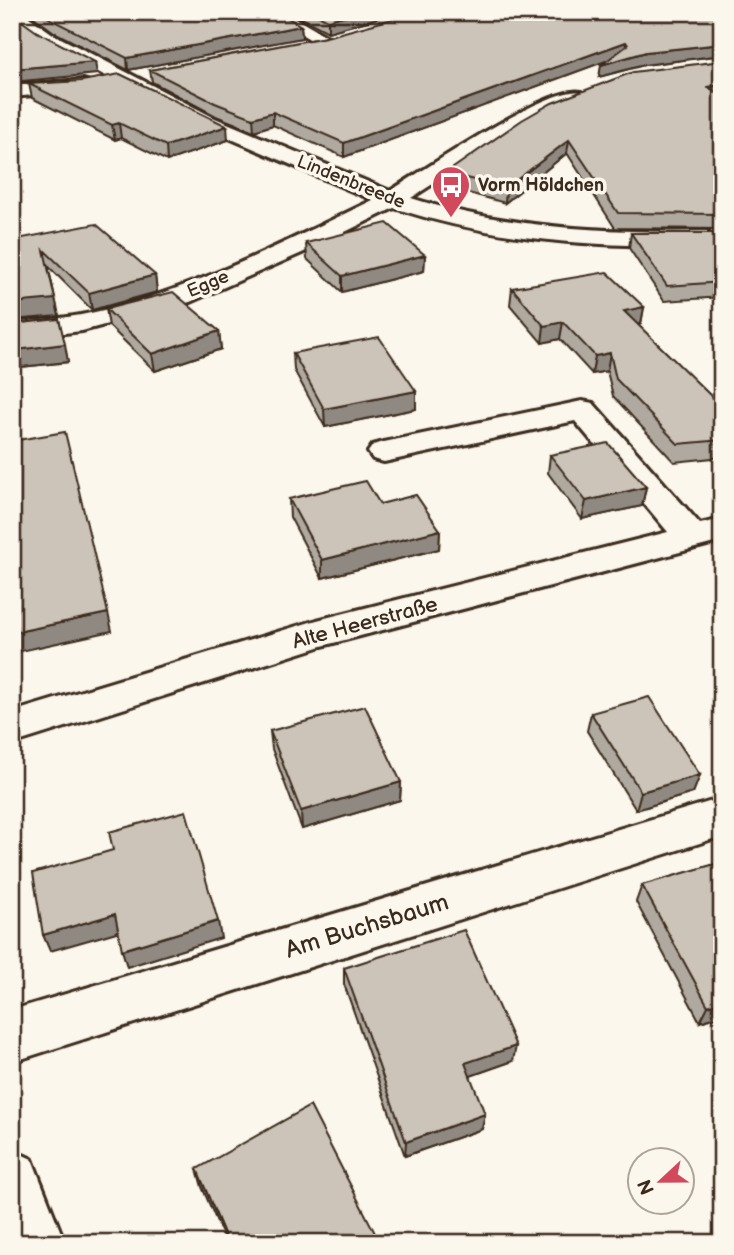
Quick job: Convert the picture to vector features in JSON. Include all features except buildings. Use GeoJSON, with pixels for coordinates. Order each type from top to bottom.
{"type":"FeatureCollection","features":[{"type":"Feature","properties":{"kind":"street"},"geometry":{"type":"LineString","coordinates":[[271,12],[332,39],[299,46]]}},
{"type":"Feature","properties":{"kind":"street","name":"Lindenbreede"},"geometry":{"type":"LineString","coordinates":[[12,13],[47,38],[219,127],[392,200],[450,219],[511,230],[636,240],[722,238]]}},
{"type":"Feature","properties":{"kind":"street"},"geometry":{"type":"LineString","coordinates":[[12,91],[84,86],[151,74]]}},
{"type":"Feature","properties":{"kind":"street"},"geometry":{"type":"LineString","coordinates":[[392,200],[510,126],[586,91]]}},
{"type":"Feature","properties":{"kind":"street","name":"Egge"},"geometry":{"type":"LineString","coordinates":[[12,331],[82,323],[181,296],[293,248],[392,200]]}},
{"type":"Feature","properties":{"kind":"street"},"geometry":{"type":"LineString","coordinates":[[384,452],[582,410],[707,534]]}},
{"type":"Feature","properties":{"kind":"street","name":"Alte Heerstraße"},"geometry":{"type":"LineString","coordinates":[[12,728],[317,634],[707,534]]}},
{"type":"Feature","properties":{"kind":"street","name":"Am Buchsbaum"},"geometry":{"type":"LineString","coordinates":[[12,1036],[722,817]]}},
{"type":"Feature","properties":{"kind":"street"},"geometry":{"type":"LineString","coordinates":[[12,1179],[35,1243]]}},
{"type":"Feature","properties":{"kind":"place","name":"Vorm Höldchen"},"geometry":{"type":"Point","coordinates":[451,219]}}]}
